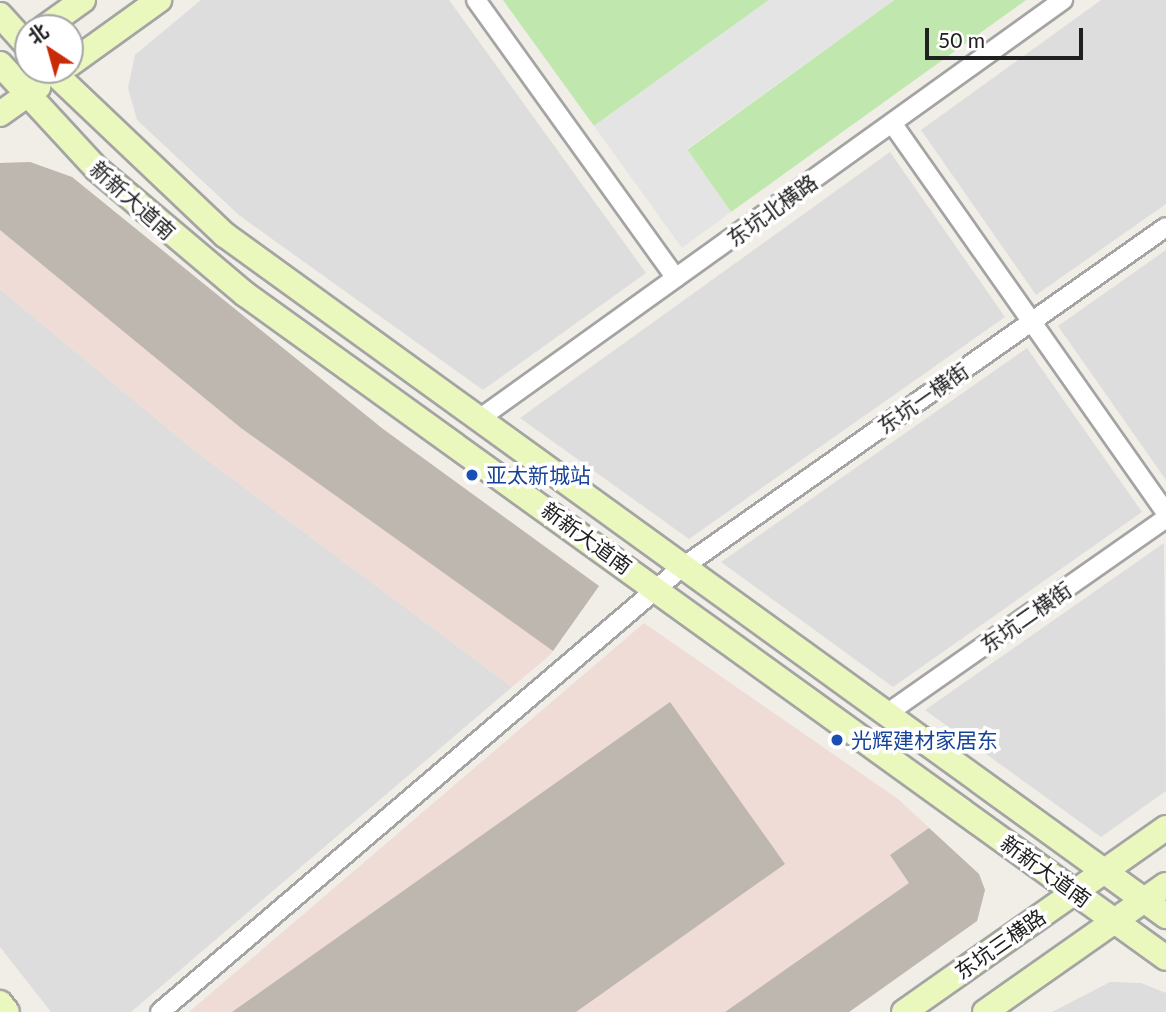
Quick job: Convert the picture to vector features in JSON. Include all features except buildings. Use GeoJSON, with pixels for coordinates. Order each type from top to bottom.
{"type":"FeatureCollection","features":[{"type":"Feature","properties":{"kind":"street"},"geometry":{"type":"LineString","coordinates":[[64,14],[83,0]]}},
{"type":"Feature","properties":{"kind":"street"},"geometry":{"type":"LineString","coordinates":[[84,52],[159,0]]}},
{"type":"Feature","properties":{"kind":"street"},"geometry":{"type":"LineString","coordinates":[[476,0],[676,278]]}},
{"type":"Feature","properties":{"kind":"street","name":"东坑北横路"},"geometry":{"type":"LineString","coordinates":[[479,419],[1063,0]]}},
{"type":"Feature","properties":{"kind":"street"},"geometry":{"type":"LineString","coordinates":[[0,15],[14,26]]}},
{"type":"Feature","properties":{"kind":"street","name":"新新大道南"},"geometry":{"type":"LineString","coordinates":[[0,62],[27,95],[97,169],[245,294],[656,588],[1073,892],[1117,920],[1166,958]]}},
{"type":"Feature","properties":{"kind":"street"},"geometry":{"type":"LineString","coordinates":[[0,114],[41,84]]}},
{"type":"Feature","properties":{"kind":"street","name":"新新大道南"},"geometry":{"type":"LineString","coordinates":[[73,84],[225,235],[680,569],[1166,916]]}},
{"type":"Feature","properties":{"kind":"street"},"geometry":{"type":"LineString","coordinates":[[892,123],[1166,513]]}},
{"type":"Feature","properties":{"kind":"street","name":"东坑一横街"},"geometry":{"type":"LineString","coordinates":[[160,1012],[680,569],[1166,227]]}},
{"type":"Feature","properties":{"kind":"street","name":"东坑二横街"},"geometry":{"type":"LineString","coordinates":[[886,715],[1166,518]]}},
{"type":"Feature","properties":{"kind":"street","name":"东坑三横路"},"geometry":{"type":"LineString","coordinates":[[904,1012],[1166,828]]}},
{"type":"Feature","properties":{"kind":"street"},"geometry":{"type":"LineString","coordinates":[[985,1012],[1166,886]]}},
{"type":"Feature","properties":{"kind":"street"},"geometry":{"type":"LineString","coordinates":[[0,1003],[7,1012]]}},
{"type":"Feature","properties":{"kind":"shaded area"},"geometry":{"type":"Polygon","coordinates":[[[201,0],[449,0],[646,273],[483,390],[240,216],[137,120],[128,88],[135,55],[201,0]]]}},
{"type":"Feature","properties":{"kind":"shaded area"},"geometry":{"type":"Polygon","coordinates":[[[769,0],[894,0],[687,149],[731,212],[682,248],[594,126],[769,0]]]}},
{"type":"Feature","properties":{"kind":"shaded area"},"geometry":{"type":"Polygon","coordinates":[[[1101,0],[1166,0],[1166,204],[1036,295],[921,130],[1101,0]]]}},
{"type":"Feature","properties":{"kind":"shaded area"},"geometry":{"type":"Polygon","coordinates":[[[890,152],[1005,317],[689,539],[520,418],[890,152]]]}},
{"type":"Feature","properties":{"kind":"shaded area"},"geometry":{"type":"Polygon","coordinates":[[[30,162],[72,177],[383,429],[599,586],[550,655],[512,687],[194,450],[0,289],[0,163],[30,162]]]}},
{"type":"Feature","properties":{"kind":"shaded area"},"geometry":{"type":"Polygon","coordinates":[[[1166,250],[1166,480],[1058,326],[1166,250]]]}},
{"type":"Feature","properties":{"kind":"shaded area"},"geometry":{"type":"Polygon","coordinates":[[[0,289],[194,450],[512,687],[131,1012],[51,1012],[0,947],[0,289]]]}},
{"type":"Feature","properties":{"kind":"shaded area"},"geometry":{"type":"Polygon","coordinates":[[[1027,348],[1142,512],[893,687],[721,562],[1027,348]]]}},
{"type":"Feature","properties":{"kind":"shaded area"},"geometry":{"type":"Polygon","coordinates":[[[1164,543],[1166,791],[1101,837],[925,710],[1164,543]]]}},
{"type":"Feature","properties":{"kind":"shaded area"},"geometry":{"type":"Polygon","coordinates":[[[644,623],[898,799],[979,874],[985,890],[977,921],[849,1012],[189,1012],[644,623]]]}},
{"type":"Feature","properties":{"kind":"shaded area"},"geometry":{"type":"Polygon","coordinates":[[[1110,982],[1141,983],[1166,993],[1166,1012],[1052,1012],[1110,982]]]}},
{"type":"Feature","properties":{"kind":"green space"},"geometry":{"type":"Polygon","coordinates":[[[503,0],[769,0],[594,126],[503,0]]]}},
{"type":"Feature","properties":{"kind":"green space"},"geometry":{"type":"Polygon","coordinates":[[[894,0],[1026,0],[731,212],[687,150],[894,0]]]}},
{"type":"Feature","properties":{"kind":"place","name":"亚太新城站"},"geometry":{"type":"Point","coordinates":[472,475]}},
{"type":"Feature","properties":{"kind":"place","name":"光辉建材家居东"},"geometry":{"type":"Point","coordinates":[837,740]}}]}
